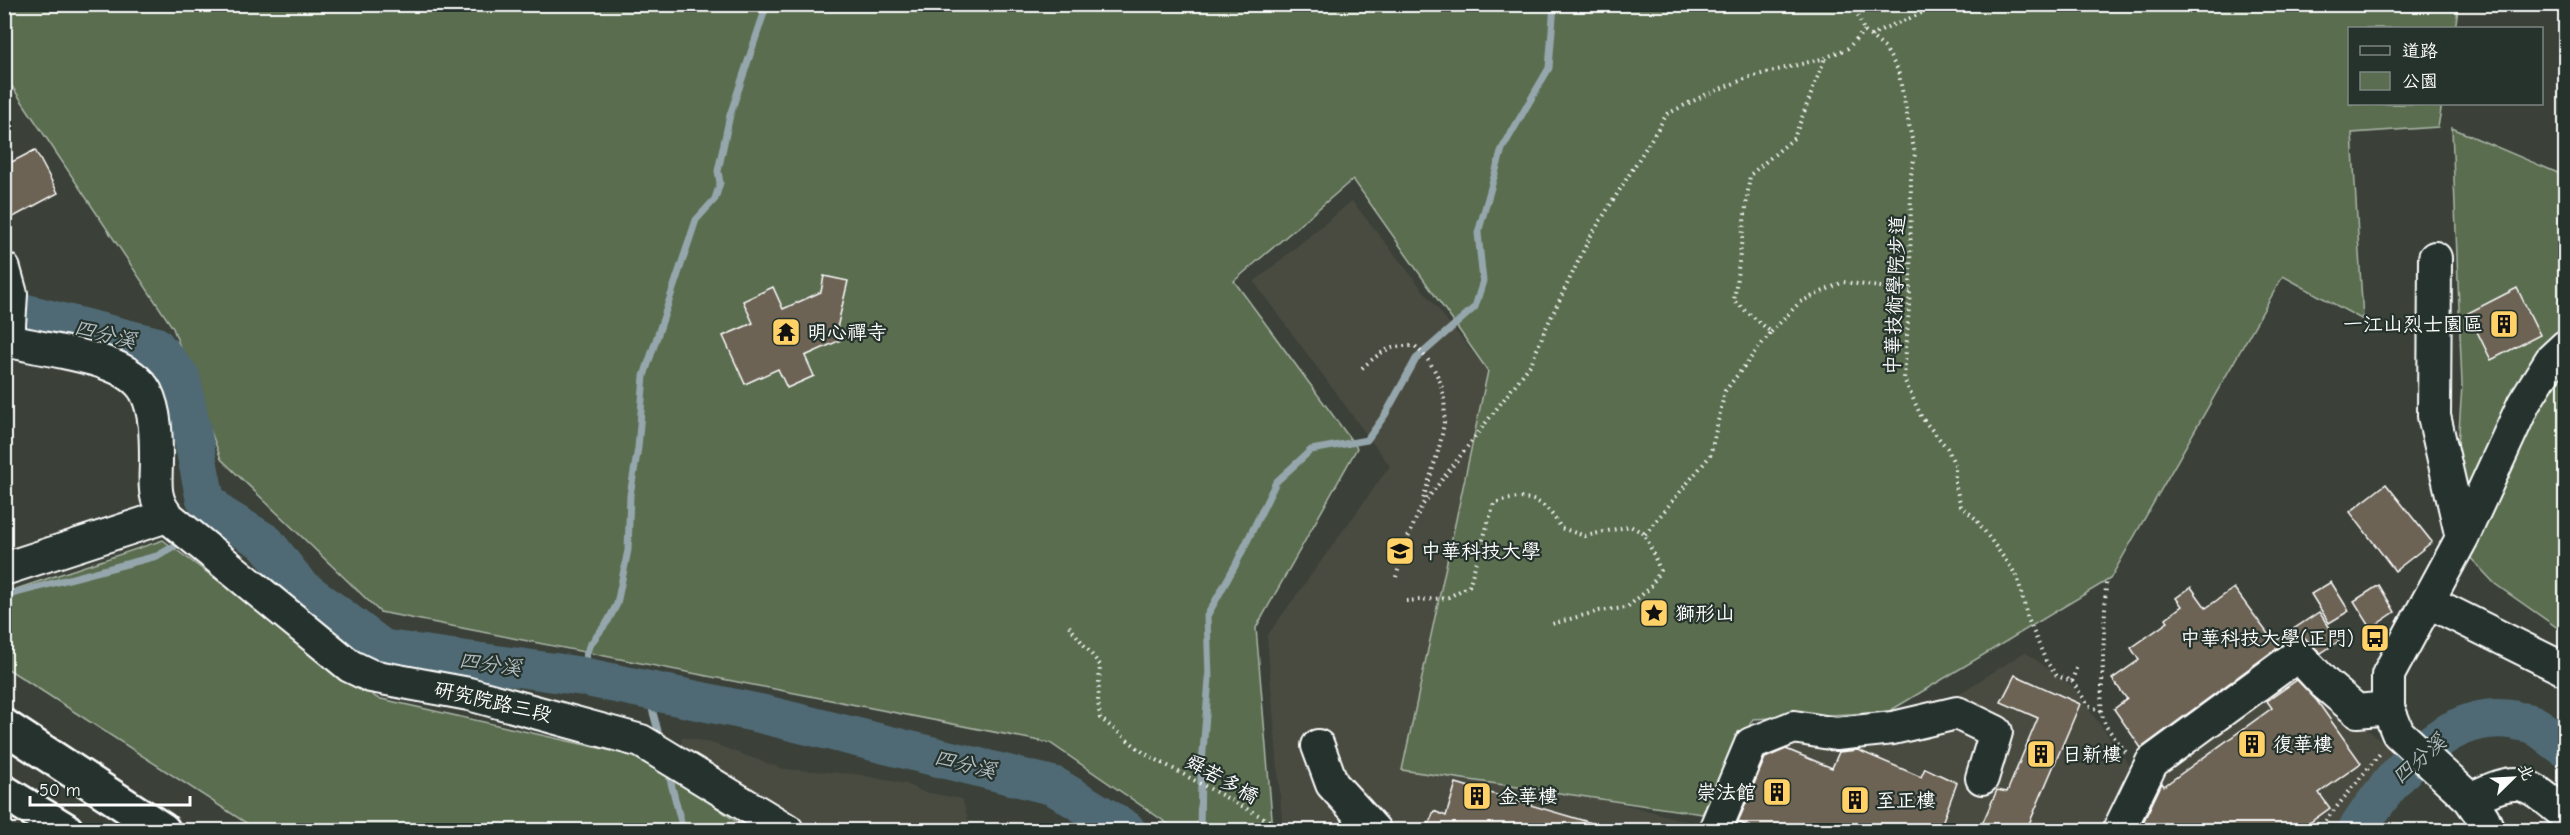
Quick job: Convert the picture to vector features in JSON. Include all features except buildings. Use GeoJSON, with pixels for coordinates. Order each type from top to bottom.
{"type":"FeatureCollection","features":[{"type":"Feature","properties":{"kind":"highway"},"geometry":{"type":"LineString","coordinates":[[4,726],[163,831]]}},
{"type":"Feature","properties":{"kind":"highway"},"geometry":{"type":"LineString","coordinates":[[4,792],[66,831]]}},
{"type":"Feature","properties":{"kind":"street"},"geometry":{"type":"LineString","coordinates":[[2435,258],[2434,416],[2462,538]]}},
{"type":"Feature","properties":{"kind":"street"},"geometry":{"type":"LineString","coordinates":[[4,569],[166,516],[159,507],[155,493],[156,459],[151,406],[146,392],[136,379],[126,372],[100,362],[7,336],[8,282]]}},
{"type":"Feature","properties":{"kind":"street"},"geometry":{"type":"LineString","coordinates":[[2397,727],[2388,675],[2462,538],[2524,403],[2551,360],[2565,346]]}},
{"type":"Feature","properties":{"kind":"street","name":"研究院路三段"},"geometry":{"type":"LineString","coordinates":[[166,516],[335,655],[371,676],[469,694],[641,741],[788,831]]}},
{"type":"Feature","properties":{"kind":"street"},"geometry":{"type":"LineString","coordinates":[[2429,602],[2565,670]]}},
{"type":"Feature","properties":{"kind":"street"},"geometry":{"type":"LineString","coordinates":[[2120,831],[2152,762],[2298,655],[2324,683],[2357,711],[2397,727],[2470,799],[2483,818],[2488,831]]}},
{"type":"Feature","properties":{"kind":"street"},"geometry":{"type":"LineString","coordinates":[[1715,831],[1750,744],[1794,727],[1836,734],[1893,728],[1957,713],[1996,732],[1982,777]]}},
{"type":"Feature","properties":{"kind":"street"},"geometry":{"type":"LineString","coordinates":[[1318,746],[1332,784],[1374,831]]}},
{"type":"Feature","properties":{"kind":"street"},"geometry":{"type":"LineString","coordinates":[[2470,799],[2502,784],[2518,784],[2535,790],[2565,815]]}},
{"type":"Feature","properties":{"kind":"path"},"geometry":{"type":"LineString","coordinates":[[1420,510],[1457,458],[1531,364],[1589,239],[1667,114],[1707,94],[1750,77],[1825,58],[1848,48],[1864,31],[1854,4]]}},
{"type":"Feature","properties":{"kind":"path"},"geometry":{"type":"LineString","coordinates":[[1871,36],[1883,28],[1926,12],[1935,4]]}},
{"type":"Feature","properties":{"kind":"path","name":"中華技術學院步道"},"geometry":{"type":"LineString","coordinates":[[1864,31],[1885,48],[1898,70],[1915,154],[1911,175],[1910,291],[1904,379],[1922,418],[1947,448],[1955,465],[1955,484],[1961,506]]}},
{"type":"Feature","properties":{"kind":"path"},"geometry":{"type":"LineString","coordinates":[[1771,333],[1734,301],[1750,175],[1794,138],[1825,58]]}},
{"type":"Feature","properties":{"kind":"path"},"geometry":{"type":"LineString","coordinates":[[1645,534],[1710,456],[1725,391],[1771,333],[1800,302],[1843,282],[1910,291]]}},
{"type":"Feature","properties":{"kind":"path"},"geometry":{"type":"LineString","coordinates":[[1362,368],[1381,352],[1397,345],[1415,346],[1431,361],[1447,414],[1442,440],[1420,510],[1395,577]]}},
{"type":"Feature","properties":{"kind":"path"},"geometry":{"type":"LineString","coordinates":[[1406,601],[1447,598],[1469,586],[1494,502],[1512,498],[1536,500],[1551,511],[1560,528],[1586,536],[1630,526],[1645,534],[1660,570],[1650,588],[1626,609],[1599,611],[1552,624]]}},
{"type":"Feature","properties":{"kind":"path"},"geometry":{"type":"LineString","coordinates":[[1956,509],[1961,506],[1975,518],[2017,576],[2028,620],[2046,662],[2057,676],[2072,681],[2088,705],[2101,711]]}},
{"type":"Feature","properties":{"kind":"path"},"geometry":{"type":"LineString","coordinates":[[2106,583],[2101,711],[2106,725],[2132,760],[2149,767]]}},
{"type":"Feature","properties":{"kind":"path","name":"舜若多橋"},"geometry":{"type":"LineString","coordinates":[[1070,626],[1100,665],[1098,701],[1100,718],[1144,753],[1286,831]]}},
{"type":"Feature","properties":{"kind":"path"},"geometry":{"type":"LineString","coordinates":[[2072,681],[2077,666]]}},
{"type":"Feature","properties":{"kind":"path"},"geometry":{"type":"LineString","coordinates":[[2318,831],[2397,727]]}},
{"type":"Feature","properties":{"kind":"shaded area","name":"中華科技大學"},"geometry":{"type":"Polygon","coordinates":[[[1352,201],[1500,387],[1436,753],[1700,825],[1755,724],[1802,720],[1883,720],[1943,704],[2025,652],[2073,687],[2142,783],[2298,667],[2396,755],[2332,830],[1283,830],[1267,636],[1390,466],[1254,282],[1352,201]]]}},
{"type":"Feature","properties":{"kind":"shaded area"},"geometry":{"type":"Polygon","coordinates":[[[682,737],[714,744],[783,769],[856,774],[906,784],[923,792],[962,799],[971,830],[820,830],[786,814],[680,750],[682,737]]]}},
{"type":"Feature","properties":{"kind":"green space"},"geometry":{"type":"Polygon","coordinates":[[[4,5],[2459,5],[2455,27],[2348,27],[2348,105],[2442,105],[2438,127],[2352,133],[2363,320],[2283,276],[2110,579],[1888,712],[1753,719],[1702,814],[1402,770],[1488,371],[1353,179],[1234,281],[1357,448],[1256,628],[1273,830],[1177,830],[1050,743],[380,612],[221,459],[173,328],[5,76],[4,5]]]}},
{"type":"Feature","properties":{"kind":"green space"},"geometry":{"type":"Polygon","coordinates":[[[2452,128],[2565,176],[2565,633],[2495,584],[2452,538],[2462,385],[2452,128]]]}},
{"type":"Feature","properties":{"kind":"green space"},"geometry":{"type":"Polygon","coordinates":[[[163,540],[377,698],[648,759],[748,830],[257,830],[5,667],[4,593],[163,540]]]}},
{"type":"Feature","properties":{"kind":"waterway"},"geometry":{"type":"LineString","coordinates":[[580,676],[589,646],[608,621],[617,604],[628,550],[630,495],[638,448],[644,376],[696,220],[715,199],[720,183],[718,171],[730,115],[767,4]]}},
{"type":"Feature","properties":{"kind":"waterway"},"geometry":{"type":"LineString","coordinates":[[1200,830],[1201,775],[1209,679],[1207,616],[1236,564],[1276,482],[1311,450],[1367,440],[1385,415],[1416,359],[1475,307],[1483,281],[1478,233],[1502,149],[1549,68],[1554,4]]}},
{"type":"Feature","properties":{"kind":"waterway","name":"四分溪"},"geometry":{"type":"LineString","coordinates":[[4,308],[155,346],[181,378],[205,498],[219,514],[266,543],[299,586],[383,649],[580,676],[762,714],[1054,786],[1126,830]]}},
{"type":"Feature","properties":{"kind":"waterway"},"geometry":{"type":"LineString","coordinates":[[210,519],[219,514]]}},
{"type":"Feature","properties":{"kind":"waterway"},"geometry":{"type":"LineString","coordinates":[[4,596],[157,556],[176,545]]}},
{"type":"Feature","properties":{"kind":"waterway"},"geometry":{"type":"LineString","coordinates":[[647,690],[658,731]]}},
{"type":"Feature","properties":{"kind":"waterway","name":"四分溪"},"geometry":{"type":"LineString","coordinates":[[2357,830],[2386,790],[2422,751],[2443,736],[2465,725],[2489,719],[2530,723],[2566,748]]}},
{"type":"Feature","properties":{"kind":"waterway"},"geometry":{"type":"LineString","coordinates":[[670,779],[683,830]]}},
{"type":"Feature","properties":{"kind":"place","name":"一江山烈士園區"},"geometry":{"type":"Point","coordinates":[2504,324]}},
{"type":"Feature","properties":{"kind":"place","name":"明心禪寺"},"geometry":{"type":"Point","coordinates":[786,332]}},
{"type":"Feature","properties":{"kind":"place","name":"中華科技大學"},"geometry":{"type":"Point","coordinates":[1400,551]}},
{"type":"Feature","properties":{"kind":"place","name":"獅形山"},"geometry":{"type":"Point","coordinates":[1654,613]}},
{"type":"Feature","properties":{"kind":"place","name":"中華科技大學(正門)"},"geometry":{"type":"Point","coordinates":[2375,638]}},
{"type":"Feature","properties":{"kind":"place","name":"復華樓"},"geometry":{"type":"Point","coordinates":[2252,744]}},
{"type":"Feature","properties":{"kind":"place","name":"日新樓"},"geometry":{"type":"Point","coordinates":[2041,754]}},
{"type":"Feature","properties":{"kind":"place","name":"崇法館"},"geometry":{"type":"Point","coordinates":[1777,792]}},
{"type":"Feature","properties":{"kind":"place","name":"金華樓"},"geometry":{"type":"Point","coordinates":[1477,796]}},
{"type":"Feature","properties":{"kind":"place","name":"至正樓"},"geometry":{"type":"Point","coordinates":[1855,800]}}]}
